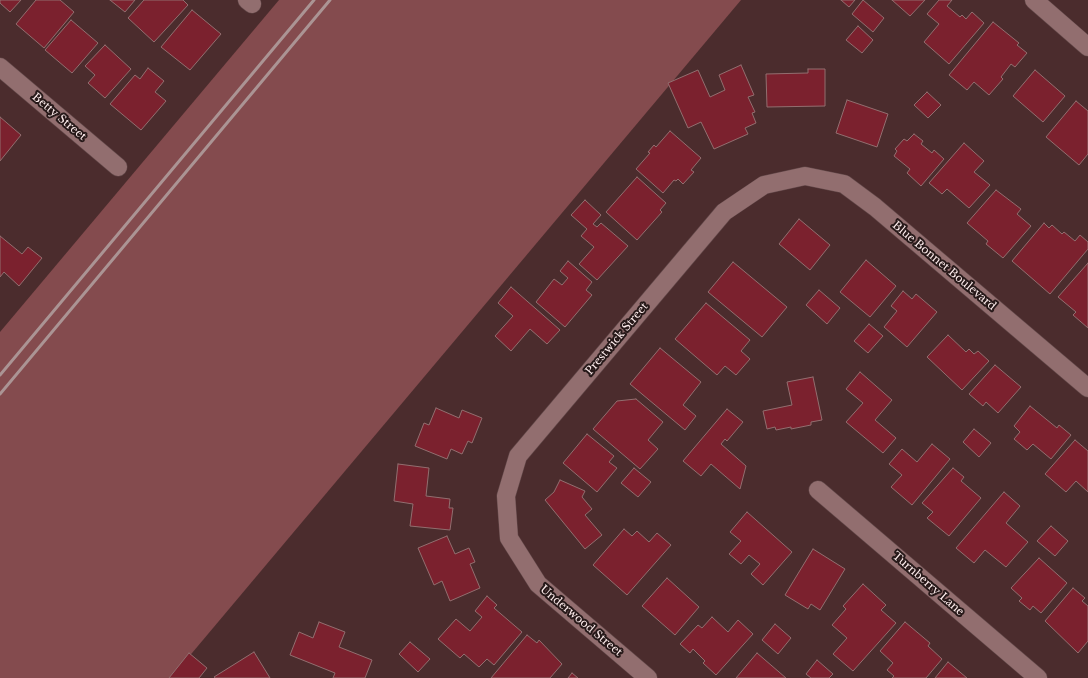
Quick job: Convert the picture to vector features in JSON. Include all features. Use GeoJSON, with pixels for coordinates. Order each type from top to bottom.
{"type":"FeatureCollection","features":[{"type":"Feature","properties":{"kind":"street"},"geometry":{"type":"LineString","coordinates":[[1034,0],[1088,46]]}},
{"type":"Feature","properties":{"kind":"street","name":"Betty Street"},"geometry":{"type":"LineString","coordinates":[[0,67],[118,167]]}},
{"type":"Feature","properties":{"kind":"street","name":"Blue Bonnet Boulevard"},"geometry":{"type":"LineString","coordinates":[[786,180],[805,176],[844,184],[875,208],[1088,388]]}},
{"type":"Feature","properties":{"kind":"street","name":"Prestwick Street"},"geometry":{"type":"LineString","coordinates":[[509,538],[506,496],[518,456],[724,212],[764,185],[786,180]]}},
{"type":"Feature","properties":{"kind":"street","name":"Turnberry Lane"},"geometry":{"type":"LineString","coordinates":[[818,490],[1038,678]]}},
{"type":"Feature","properties":{"kind":"street","name":"Underwood Street"},"geometry":{"type":"LineString","coordinates":[[509,538],[538,584],[648,678]]}},
{"type":"Feature","properties":{"kind":"shaded area"},"geometry":{"type":"Polygon","coordinates":[[[279,0],[741,0],[171,678],[0,678],[0,332],[279,0]]]}},
{"type":"Feature","properties":{"kind":"building"},"geometry":{"type":"Polygon","coordinates":[[[0,0],[21,0],[10,12],[0,3],[0,0]]]}},
{"type":"Feature","properties":{"kind":"building"},"geometry":{"type":"Polygon","coordinates":[[[36,0],[60,0],[74,12],[44,48],[16,24],[36,0]]]}},
{"type":"Feature","properties":{"kind":"building"},"geometry":{"type":"Polygon","coordinates":[[[110,0],[135,0],[125,12],[110,0]]]}},
{"type":"Feature","properties":{"kind":"building"},"geometry":{"type":"Polygon","coordinates":[[[144,0],[183,0],[188,5],[154,42],[128,18],[144,0]]]}},
{"type":"Feature","properties":{"kind":"building"},"geometry":{"type":"Polygon","coordinates":[[[841,0],[855,0],[849,7],[841,0]]]}},
{"type":"Feature","properties":{"kind":"building"},"geometry":{"type":"Polygon","coordinates":[[[863,0],[884,18],[873,32],[852,14],[863,0]]]}},
{"type":"Feature","properties":{"kind":"building"},"geometry":{"type":"Polygon","coordinates":[[[892,0],[925,0],[910,16],[892,0]]]}},
{"type":"Feature","properties":{"kind":"building"},"geometry":{"type":"Polygon","coordinates":[[[939,0],[952,0],[947,6],[960,17],[962,15],[966,19],[972,12],[984,23],[949,64],[924,42],[939,24],[927,14],[939,0]]]}},
{"type":"Feature","properties":{"kind":"building"},"geometry":{"type":"Polygon","coordinates":[[[192,10],[221,34],[190,70],[161,47],[192,10]]]}},
{"type":"Feature","properties":{"kind":"building"},"geometry":{"type":"Polygon","coordinates":[[[71,20],[98,43],[72,73],[45,50],[71,20]]]}},
{"type":"Feature","properties":{"kind":"building"},"geometry":{"type":"Polygon","coordinates":[[[993,22],[1019,43],[1017,45],[1027,53],[1015,67],[1011,64],[1001,77],[1003,79],[989,95],[974,82],[967,90],[949,75],[993,22]]]}},
{"type":"Feature","properties":{"kind":"building"},"geometry":{"type":"Polygon","coordinates":[[[858,26],[873,40],[862,53],[846,40],[858,26]]]}},
{"type":"Feature","properties":{"kind":"building"},"geometry":{"type":"Polygon","coordinates":[[[105,45],[131,69],[105,98],[88,83],[95,75],[85,66],[105,45]]]}},
{"type":"Feature","properties":{"kind":"building"},"geometry":{"type":"Polygon","coordinates":[[[741,65],[754,95],[748,97],[755,112],[752,113],[756,123],[745,128],[748,134],[714,149],[701,122],[688,128],[668,83],[698,70],[710,97],[725,90],[719,75],[741,65]]]}},
{"type":"Feature","properties":{"kind":"building"},"geometry":{"type":"Polygon","coordinates":[[[148,68],[164,81],[155,92],[166,101],[141,130],[110,104],[135,75],[140,79],[148,68]]]}},
{"type":"Feature","properties":{"kind":"building"},"geometry":{"type":"Polygon","coordinates":[[[808,69],[825,69],[825,106],[767,107],[766,74],[808,73],[808,69]]]}},
{"type":"Feature","properties":{"kind":"building"},"geometry":{"type":"Polygon","coordinates":[[[1035,70],[1065,96],[1043,122],[1013,96],[1035,70]]]}},
{"type":"Feature","properties":{"kind":"building"},"geometry":{"type":"Polygon","coordinates":[[[927,92],[941,105],[928,118],[914,105],[927,92]]]}},
{"type":"Feature","properties":{"kind":"building"},"geometry":{"type":"Polygon","coordinates":[[[847,100],[888,114],[877,147],[836,133],[847,100]]]}},
{"type":"Feature","properties":{"kind":"building"},"geometry":{"type":"Polygon","coordinates":[[[1076,101],[1088,111],[1088,154],[1079,165],[1046,137],[1076,101]]]}},
{"type":"Feature","properties":{"kind":"building"},"geometry":{"type":"Polygon","coordinates":[[[0,117],[21,135],[0,161],[0,117]]]}},
{"type":"Feature","properties":{"kind":"building"},"geometry":{"type":"Polygon","coordinates":[[[670,131],[701,158],[691,170],[694,172],[683,184],[678,179],[676,181],[674,180],[663,193],[636,169],[650,153],[648,152],[654,145],[656,147],[670,131]]]}},
{"type":"Feature","properties":{"kind":"building"},"geometry":{"type":"Polygon","coordinates":[[[914,134],[923,141],[921,144],[932,153],[934,150],[944,159],[921,186],[907,173],[910,169],[894,156],[897,151],[895,149],[904,139],[907,141],[914,134]]]}},
{"type":"Feature","properties":{"kind":"building"},"geometry":{"type":"Polygon","coordinates":[[[964,143],[984,161],[974,172],[990,185],[969,208],[947,189],[942,194],[929,183],[964,143]]]}},
{"type":"Feature","properties":{"kind":"building"},"geometry":{"type":"Polygon","coordinates":[[[637,177],[666,203],[660,210],[662,212],[637,240],[606,212],[637,177]]]}},
{"type":"Feature","properties":{"kind":"building"},"geometry":{"type":"Polygon","coordinates":[[[996,190],[1021,209],[1017,214],[1031,226],[1003,258],[986,244],[988,241],[967,223],[996,190]]]}},
{"type":"Feature","properties":{"kind":"building"},"geometry":{"type":"Polygon","coordinates":[[[585,200],[601,215],[593,224],[597,227],[601,223],[628,246],[597,280],[579,264],[594,247],[581,236],[587,229],[571,215],[585,200]]]}},
{"type":"Feature","properties":{"kind":"building"},"geometry":{"type":"Polygon","coordinates":[[[799,219],[830,245],[810,270],[779,244],[799,219]]]}},
{"type":"Feature","properties":{"kind":"building"},"geometry":{"type":"Polygon","coordinates":[[[1044,223],[1049,228],[1052,225],[1062,234],[1064,232],[1075,241],[1080,235],[1088,242],[1088,249],[1050,294],[1012,261],[1044,223]]]}},
{"type":"Feature","properties":{"kind":"building"},"geometry":{"type":"Polygon","coordinates":[[[0,236],[22,254],[28,247],[42,258],[19,286],[4,272],[0,277],[0,236]]]}},
{"type":"Feature","properties":{"kind":"building"},"geometry":{"type":"Polygon","coordinates":[[[866,260],[896,286],[870,317],[840,292],[866,260]]]}},
{"type":"Feature","properties":{"kind":"building"},"geometry":{"type":"Polygon","coordinates":[[[568,261],[592,282],[586,290],[592,295],[565,327],[536,302],[554,279],[562,285],[568,278],[560,271],[568,261]]]}},
{"type":"Feature","properties":{"kind":"building"},"geometry":{"type":"Polygon","coordinates":[[[733,262],[787,307],[762,337],[708,292],[733,262]]]}},
{"type":"Feature","properties":{"kind":"building"},"geometry":{"type":"Polygon","coordinates":[[[1088,263],[1088,328],[1073,315],[1076,312],[1058,297],[1088,263]]]}},
{"type":"Feature","properties":{"kind":"building"},"geometry":{"type":"Polygon","coordinates":[[[511,287],[560,330],[547,344],[530,329],[511,351],[495,336],[513,316],[498,303],[511,287]]]}},
{"type":"Feature","properties":{"kind":"building"},"geometry":{"type":"Polygon","coordinates":[[[819,290],[840,308],[827,324],[806,305],[819,290]]]}},
{"type":"Feature","properties":{"kind":"building"},"geometry":{"type":"Polygon","coordinates":[[[903,291],[912,299],[916,294],[937,312],[907,347],[884,327],[897,311],[891,306],[903,291]]]}},
{"type":"Feature","properties":{"kind":"building"},"geometry":{"type":"Polygon","coordinates":[[[706,303],[750,340],[741,351],[750,359],[736,375],[725,366],[717,375],[675,339],[706,303]]]}},
{"type":"Feature","properties":{"kind":"building"},"geometry":{"type":"Polygon","coordinates":[[[869,324],[883,336],[868,353],[854,341],[869,324]]]}},
{"type":"Feature","properties":{"kind":"building"},"geometry":{"type":"Polygon","coordinates":[[[948,335],[966,352],[969,349],[974,354],[978,351],[989,361],[962,390],[927,357],[948,335]]]}},
{"type":"Feature","properties":{"kind":"building"},"geometry":{"type":"Polygon","coordinates":[[[660,348],[701,382],[683,405],[696,416],[685,430],[630,384],[660,348]]]}},
{"type":"Feature","properties":{"kind":"building"},"geometry":{"type":"Polygon","coordinates":[[[995,365],[1021,387],[998,413],[986,402],[983,406],[969,394],[995,365]]]}},
{"type":"Feature","properties":{"kind":"building"},"geometry":{"type":"Polygon","coordinates":[[[860,372],[892,400],[875,420],[896,438],[883,453],[846,422],[863,403],[846,389],[860,372]]]}},
{"type":"Feature","properties":{"kind":"building"},"geometry":{"type":"Polygon","coordinates":[[[813,377],[822,420],[811,422],[811,425],[791,429],[791,427],[776,430],[775,427],[767,429],[763,411],[792,405],[787,382],[813,377]]]}},
{"type":"Feature","properties":{"kind":"building"},"geometry":{"type":"Polygon","coordinates":[[[636,399],[663,422],[648,440],[658,449],[640,469],[593,429],[617,401],[636,399]]]}},
{"type":"Feature","properties":{"kind":"building"},"geometry":{"type":"Polygon","coordinates":[[[1030,406],[1057,428],[1059,425],[1071,435],[1051,459],[1033,444],[1027,450],[1014,439],[1020,432],[1014,426],[1030,406]]]}},
{"type":"Feature","properties":{"kind":"building"},"geometry":{"type":"Polygon","coordinates":[[[436,408],[459,418],[462,410],[482,418],[472,443],[468,441],[462,454],[451,449],[447,459],[415,446],[424,423],[429,425],[436,408]]]}},
{"type":"Feature","properties":{"kind":"building"},"geometry":{"type":"Polygon","coordinates":[[[727,409],[743,422],[727,441],[725,439],[721,444],[746,466],[740,489],[711,464],[701,476],[683,461],[727,409]]]}},
{"type":"Feature","properties":{"kind":"building"},"geometry":{"type":"Polygon","coordinates":[[[974,429],[991,443],[979,457],[963,442],[974,429]]]}},
{"type":"Feature","properties":{"kind":"building"},"geometry":{"type":"Polygon","coordinates":[[[587,434],[614,456],[609,462],[617,468],[597,492],[563,463],[587,434]]]}},
{"type":"Feature","properties":{"kind":"building"},"geometry":{"type":"Polygon","coordinates":[[[1075,440],[1088,451],[1088,492],[1076,481],[1066,492],[1045,474],[1075,440]]]}},
{"type":"Feature","properties":{"kind":"building"},"geometry":{"type":"Polygon","coordinates":[[[932,444],[950,459],[912,505],[891,487],[902,475],[889,464],[902,449],[917,462],[932,444]]]}},
{"type":"Feature","properties":{"kind":"building"},"geometry":{"type":"Polygon","coordinates":[[[398,464],[429,468],[426,496],[450,499],[449,508],[453,508],[450,530],[410,526],[413,504],[394,501],[398,464]]]}},
{"type":"Feature","properties":{"kind":"building"},"geometry":{"type":"Polygon","coordinates":[[[634,468],[651,482],[638,497],[621,483],[634,468]]]}},
{"type":"Feature","properties":{"kind":"building"},"geometry":{"type":"Polygon","coordinates":[[[953,468],[964,477],[961,481],[981,498],[949,536],[927,518],[933,512],[922,503],[953,468]]]}},
{"type":"Feature","properties":{"kind":"building"},"geometry":{"type":"Polygon","coordinates":[[[560,480],[585,491],[582,497],[592,509],[585,515],[602,535],[585,549],[545,500],[554,492],[560,480]]]}},
{"type":"Feature","properties":{"kind":"building"},"geometry":{"type":"Polygon","coordinates":[[[1004,492],[1020,506],[1006,523],[1028,542],[1006,567],[985,550],[974,563],[956,548],[1004,492]]]}},
{"type":"Feature","properties":{"kind":"building"},"geometry":{"type":"Polygon","coordinates":[[[747,512],[792,552],[763,585],[751,574],[760,564],[749,555],[741,564],[729,554],[741,541],[730,532],[747,512]]]}},
{"type":"Feature","properties":{"kind":"building"},"geometry":{"type":"Polygon","coordinates":[[[1051,526],[1068,541],[1055,556],[1037,541],[1051,526]]]}},
{"type":"Feature","properties":{"kind":"building"},"geometry":{"type":"Polygon","coordinates":[[[624,529],[632,536],[637,531],[649,542],[657,533],[671,545],[627,595],[593,565],[624,529]]]}},
{"type":"Feature","properties":{"kind":"building"},"geometry":{"type":"Polygon","coordinates":[[[447,536],[455,554],[469,548],[475,562],[470,564],[480,588],[450,601],[442,581],[434,585],[418,548],[447,536]]]}},
{"type":"Feature","properties":{"kind":"building"},"geometry":{"type":"Polygon","coordinates":[[[813,549],[845,569],[820,610],[811,604],[808,609],[785,595],[813,549]]]}},
{"type":"Feature","properties":{"kind":"building"},"geometry":{"type":"Polygon","coordinates":[[[1039,558],[1067,583],[1041,613],[1033,606],[1030,610],[1019,601],[1022,598],[1011,588],[1039,558]]]}},
{"type":"Feature","properties":{"kind":"building"},"geometry":{"type":"Polygon","coordinates":[[[667,578],[699,607],[675,635],[642,606],[667,578]]]}},
{"type":"Feature","properties":{"kind":"building"},"geometry":{"type":"Polygon","coordinates":[[[863,584],[886,605],[881,610],[896,623],[853,671],[833,654],[847,638],[832,625],[846,609],[843,606],[863,584]]]}},
{"type":"Feature","properties":{"kind":"building"},"geometry":{"type":"Polygon","coordinates":[[[1073,588],[1085,598],[1082,601],[1088,606],[1088,641],[1078,653],[1045,621],[1073,588]]]}},
{"type":"Feature","properties":{"kind":"building"},"geometry":{"type":"Polygon","coordinates":[[[487,596],[497,605],[494,608],[522,632],[494,665],[487,659],[479,667],[464,654],[460,658],[438,639],[456,619],[470,631],[482,617],[475,611],[487,596]]]}},
{"type":"Feature","properties":{"kind":"building"},"geometry":{"type":"Polygon","coordinates":[[[712,617],[728,632],[738,620],[753,634],[716,675],[703,663],[705,661],[693,649],[690,653],[680,644],[698,625],[702,628],[712,617]]]}},
{"type":"Feature","properties":{"kind":"building"},"geometry":{"type":"Polygon","coordinates":[[[319,622],[345,632],[339,647],[372,660],[365,678],[333,678],[335,673],[290,655],[299,632],[313,638],[319,622]]]}},
{"type":"Feature","properties":{"kind":"building"},"geometry":{"type":"Polygon","coordinates":[[[905,622],[930,643],[928,646],[942,659],[926,678],[892,678],[894,676],[887,670],[893,663],[880,651],[905,622]]]}},
{"type":"Feature","properties":{"kind":"building"},"geometry":{"type":"Polygon","coordinates":[[[775,624],[791,638],[778,654],[762,640],[775,624]]]}},
{"type":"Feature","properties":{"kind":"building"},"geometry":{"type":"Polygon","coordinates":[[[527,635],[537,643],[539,640],[562,664],[550,678],[491,678],[527,635]]]}},
{"type":"Feature","properties":{"kind":"building"},"geometry":{"type":"Polygon","coordinates":[[[410,642],[430,659],[418,672],[399,654],[410,642]]]}},
{"type":"Feature","properties":{"kind":"building"},"geometry":{"type":"Polygon","coordinates":[[[254,652],[270,678],[214,677],[254,652]]]}},
{"type":"Feature","properties":{"kind":"building"},"geometry":{"type":"Polygon","coordinates":[[[189,653],[207,668],[199,678],[169,678],[189,653]]]}},
{"type":"Feature","properties":{"kind":"building"},"geometry":{"type":"Polygon","coordinates":[[[757,653],[786,678],[736,678],[757,653]]]}},
{"type":"Feature","properties":{"kind":"building"},"geometry":{"type":"Polygon","coordinates":[[[817,660],[833,674],[829,678],[811,678],[806,674],[817,660]]]}},
{"type":"Feature","properties":{"kind":"building"},"geometry":{"type":"Polygon","coordinates":[[[948,662],[967,678],[935,678],[948,662]]]}},
{"type":"Feature","properties":{"kind":"building"},"geometry":{"type":"Polygon","coordinates":[[[572,673],[578,678],[568,678],[572,673]]]}},
{"type":"Feature","properties":{"kind":"railway"},"geometry":{"type":"LineString","coordinates":[[0,375],[314,0]]}},
{"type":"Feature","properties":{"kind":"railway"},"geometry":{"type":"LineString","coordinates":[[0,394],[330,0]]}}]}
